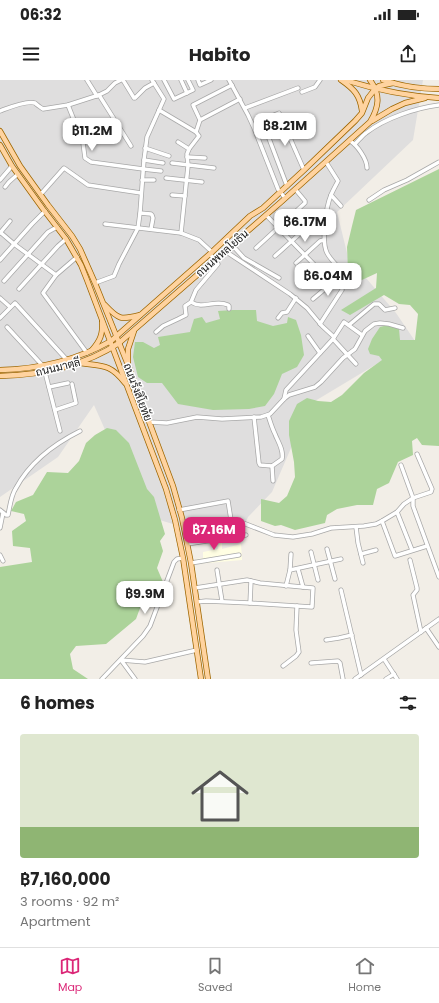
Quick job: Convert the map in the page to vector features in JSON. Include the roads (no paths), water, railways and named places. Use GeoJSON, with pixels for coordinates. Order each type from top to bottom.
{"type":"FeatureCollection","features":[{"type":"Feature","properties":{"kind":"main road"},"geometry":{"type":"LineString","coordinates":[[341,80],[355,92],[361,102],[362,113]]}},
{"type":"Feature","properties":{"kind":"main road"},"geometry":{"type":"LineString","coordinates":[[345,80],[390,93],[439,98]]}},
{"type":"Feature","properties":{"kind":"main road","name":"ถนนพหลโยธิน"},"geometry":{"type":"LineString","coordinates":[[119,343],[370,122],[377,107],[377,96],[370,80]]}},
{"type":"Feature","properties":{"kind":"main road"},"geometry":{"type":"LineString","coordinates":[[383,80],[417,88],[439,89]]}},
{"type":"Feature","properties":{"kind":"main road"},"geometry":{"type":"LineString","coordinates":[[375,89],[379,86],[393,83]]}},
{"type":"Feature","properties":{"kind":"main road","name":"ถนนพหลโยธิน"},"geometry":{"type":"LineString","coordinates":[[116,337],[211,253],[250,216],[262,208],[304,170],[355,121],[362,113],[368,98],[375,89]]}},
{"type":"Feature","properties":{"kind":"main road"},"geometry":{"type":"LineString","coordinates":[[370,122],[398,106],[428,97]]}},
{"type":"Feature","properties":{"kind":"main road","name":"ถนนรังสิโยทัย"},"geometry":{"type":"LineString","coordinates":[[0,131],[20,166],[72,236],[87,262],[128,365],[173,486],[184,527],[195,588],[208,679]]}},
{"type":"Feature","properties":{"kind":"main road","name":"ถนนรังสิโยทัย"},"geometry":{"type":"LineString","coordinates":[[0,145],[12,166],[58,227],[77,257],[111,341],[166,489],[183,558],[201,679]]}},
{"type":"Feature","properties":{"kind":"main road"},"geometry":{"type":"LineString","coordinates":[[44,210],[48,205]]}},
{"type":"Feature","properties":{"kind":"main road"},"geometry":{"type":"LineString","coordinates":[[104,304],[113,314],[123,318],[141,315]]}},
{"type":"Feature","properties":{"kind":"main road"},"geometry":{"type":"LineString","coordinates":[[89,352],[101,338],[101,316]]}},
{"type":"Feature","properties":{"kind":"main road"},"geometry":{"type":"LineString","coordinates":[[128,365],[128,350],[135,329]]}},
{"type":"Feature","properties":{"kind":"main road","name":"ถนนมาตุลี"},"geometry":{"type":"LineString","coordinates":[[0,370],[25,369],[67,360],[89,352],[116,337]]}},
{"type":"Feature","properties":{"kind":"main road","name":"ถนนมาตุลี"},"geometry":{"type":"LineString","coordinates":[[0,376],[18,376],[45,372],[77,363],[102,353],[119,343]]}},
{"type":"Feature","properties":{"kind":"main road"},"geometry":{"type":"LineString","coordinates":[[77,363],[94,364],[109,368],[120,377],[128,387]]}},
{"type":"Feature","properties":{"kind":"main road"},"geometry":{"type":"LineString","coordinates":[[194,634],[202,633]]}},
{"type":"Feature","properties":{"kind":"street"},"geometry":{"type":"LineString","coordinates":[[87,80],[131,146]]}},
{"type":"Feature","properties":{"kind":"street"},"geometry":{"type":"LineString","coordinates":[[0,111],[29,102],[34,103],[43,109],[68,105],[98,96],[107,91],[115,83],[122,80],[134,98],[153,82],[164,99],[147,137],[138,228],[114,276],[95,283]]}},
{"type":"Feature","properties":{"kind":"street"},"geometry":{"type":"LineString","coordinates":[[164,80],[174,99],[193,90],[188,80]]}},
{"type":"Feature","properties":{"kind":"street"},"geometry":{"type":"LineString","coordinates":[[181,80],[187,93]]}},
{"type":"Feature","properties":{"kind":"street"},"geometry":{"type":"LineString","coordinates":[[198,80],[200,85],[210,80]]}},
{"type":"Feature","properties":{"kind":"street"},"geometry":{"type":"LineString","coordinates":[[229,80],[245,108],[280,192],[285,198]]}},
{"type":"Feature","properties":{"kind":"street"},"geometry":{"type":"LineString","coordinates":[[302,92],[315,87],[320,80]]}},
{"type":"Feature","properties":{"kind":"street"},"geometry":{"type":"LineString","coordinates":[[200,120],[192,105],[232,85]]}},
{"type":"Feature","properties":{"kind":"street"},"geometry":{"type":"LineString","coordinates":[[245,108],[298,88]]}},
{"type":"Feature","properties":{"kind":"street"},"geometry":{"type":"LineString","coordinates":[[196,132],[200,120],[240,99]]}},
{"type":"Feature","properties":{"kind":"street"},"geometry":{"type":"LineString","coordinates":[[68,105],[83,143],[85,158],[91,162],[161,171]]}},
{"type":"Feature","properties":{"kind":"street"},"geometry":{"type":"LineString","coordinates":[[355,144],[365,134],[390,119],[411,111],[439,105]]}},
{"type":"Feature","properties":{"kind":"street"},"geometry":{"type":"LineString","coordinates":[[159,110],[196,132],[199,136],[189,149],[187,157],[187,180],[181,233]]}},
{"type":"Feature","properties":{"kind":"street"},"geometry":{"type":"LineString","coordinates":[[287,186],[262,120],[279,113],[304,170]]}},
{"type":"Feature","properties":{"kind":"street"},"geometry":{"type":"LineString","coordinates":[[350,141],[355,144],[366,162],[367,168]]}},
{"type":"Feature","properties":{"kind":"street"},"geometry":{"type":"LineString","coordinates":[[178,142],[189,149]]}},
{"type":"Feature","properties":{"kind":"street"},"geometry":{"type":"LineString","coordinates":[[145,148],[168,156]]}},
{"type":"Feature","properties":{"kind":"street"},"geometry":{"type":"LineString","coordinates":[[187,157],[205,158]]}},
{"type":"Feature","properties":{"kind":"street"},"geometry":{"type":"LineString","coordinates":[[144,160],[163,163]]}},
{"type":"Feature","properties":{"kind":"street"},"geometry":{"type":"LineString","coordinates":[[326,162],[338,181],[331,195],[326,214],[324,240],[327,253],[341,270]]}},
{"type":"Feature","properties":{"kind":"street"},"geometry":{"type":"LineString","coordinates":[[369,200],[384,190],[407,180],[439,162]]}},
{"type":"Feature","properties":{"kind":"street"},"geometry":{"type":"LineString","coordinates":[[172,163],[214,168]]}},
{"type":"Feature","properties":{"kind":"street"},"geometry":{"type":"LineString","coordinates":[[0,180],[12,166]]}},
{"type":"Feature","properties":{"kind":"street"},"geometry":{"type":"LineString","coordinates":[[41,194],[64,168],[88,185],[141,193]]}},
{"type":"Feature","properties":{"kind":"street"},"geometry":{"type":"LineString","coordinates":[[5,187],[18,174]]}},
{"type":"Feature","properties":{"kind":"street"},"geometry":{"type":"LineString","coordinates":[[166,178],[202,182]]}},
{"type":"Feature","properties":{"kind":"street"},"geometry":{"type":"LineString","coordinates":[[142,180],[154,180]]}},
{"type":"Feature","properties":{"kind":"street"},"geometry":{"type":"LineString","coordinates":[[256,248],[306,202],[295,189]]}},
{"type":"Feature","properties":{"kind":"street"},"geometry":{"type":"LineString","coordinates":[[172,195],[185,196]]}},
{"type":"Feature","properties":{"kind":"street"},"geometry":{"type":"LineString","coordinates":[[331,195],[341,206]]}},
{"type":"Feature","properties":{"kind":"street"},"geometry":{"type":"LineString","coordinates":[[0,260],[44,210]]}},
{"type":"Feature","properties":{"kind":"street"},"geometry":{"type":"LineString","coordinates":[[275,256],[324,212]]}},
{"type":"Feature","properties":{"kind":"street"},"geometry":{"type":"LineString","coordinates":[[140,213],[152,215],[153,218],[151,229]]}},
{"type":"Feature","properties":{"kind":"street"},"geometry":{"type":"LineString","coordinates":[[266,215],[332,283],[313,299]]}},
{"type":"Feature","properties":{"kind":"street"},"geometry":{"type":"LineString","coordinates":[[10,221],[0,232],[56,275]]}},
{"type":"Feature","properties":{"kind":"street"},"geometry":{"type":"LineString","coordinates":[[105,224],[181,233],[199,240],[211,253],[218,264],[196,290],[191,302],[185,306],[185,315],[178,320],[162,326],[156,332]]}},
{"type":"Feature","properties":{"kind":"street"},"geometry":{"type":"LineString","coordinates":[[4,281],[48,232],[58,227]]}},
{"type":"Feature","properties":{"kind":"street"},"geometry":{"type":"LineString","coordinates":[[19,289],[66,239]]}},
{"type":"Feature","properties":{"kind":"street"},"geometry":{"type":"LineString","coordinates":[[296,263],[320,241],[324,240]]}},
{"type":"Feature","properties":{"kind":"street"},"geometry":{"type":"LineString","coordinates":[[232,245],[244,258],[279,278]]}},
{"type":"Feature","properties":{"kind":"street"},"geometry":{"type":"LineString","coordinates":[[225,251],[296,298],[307,308],[356,364]]}},
{"type":"Feature","properties":{"kind":"street"},"geometry":{"type":"LineString","coordinates":[[77,257],[56,275],[43,293],[89,352]]}},
{"type":"Feature","properties":{"kind":"street"},"geometry":{"type":"LineString","coordinates":[[320,324],[342,290]]}},
{"type":"Feature","properties":{"kind":"street"},"geometry":{"type":"LineString","coordinates":[[0,298],[10,307]]}},
{"type":"Feature","properties":{"kind":"street"},"geometry":{"type":"LineString","coordinates":[[278,318],[286,312],[296,298]]}},
{"type":"Feature","properties":{"kind":"street"},"geometry":{"type":"LineString","coordinates":[[191,302],[200,305],[218,302],[228,305],[229,309]]}},
{"type":"Feature","properties":{"kind":"street"},"geometry":{"type":"LineString","coordinates":[[0,318],[15,303],[67,360]]}},
{"type":"Feature","properties":{"kind":"street"},"geometry":{"type":"LineString","coordinates":[[349,325],[376,303],[385,310],[395,308]]}},
{"type":"Feature","properties":{"kind":"street"},"geometry":{"type":"LineString","coordinates":[[284,399],[286,390],[334,338],[344,322],[362,335]]}},
{"type":"Feature","properties":{"kind":"street"},"geometry":{"type":"LineString","coordinates":[[149,422],[167,423],[196,417],[222,419],[261,417],[268,415],[284,399],[296,392],[315,387],[321,382],[343,358],[355,349],[365,330],[374,324],[380,322],[403,328]]}},
{"type":"Feature","properties":{"kind":"street"},"geometry":{"type":"LineString","coordinates":[[8,327],[44,366]]}},
{"type":"Feature","properties":{"kind":"street"},"geometry":{"type":"LineString","coordinates":[[308,336],[320,353]]}},
{"type":"Feature","properties":{"kind":"street"},"geometry":{"type":"LineString","coordinates":[[45,372],[60,431]]}},
{"type":"Feature","properties":{"kind":"street"},"geometry":{"type":"LineString","coordinates":[[49,387],[70,384],[76,403],[55,410]]}},
{"type":"Feature","properties":{"kind":"street"},"geometry":{"type":"LineString","coordinates":[[254,417],[259,463],[260,465],[272,466],[282,459],[283,456],[281,446],[275,436],[268,415]]}},
{"type":"Feature","properties":{"kind":"street"},"geometry":{"type":"LineString","coordinates":[[2,511],[8,515],[15,489],[38,459],[62,440],[80,431]]}},
{"type":"Feature","properties":{"kind":"street"},"geometry":{"type":"LineString","coordinates":[[184,527],[231,520],[238,521],[274,535],[293,537],[312,534],[331,528],[356,527],[376,524],[397,512],[404,504],[413,498],[431,492],[432,489],[417,454]]}},
{"type":"Feature","properties":{"kind":"street"},"geometry":{"type":"LineString","coordinates":[[401,465],[413,498],[413,506],[439,577]]}},
{"type":"Feature","properties":{"kind":"street"},"geometry":{"type":"LineString","coordinates":[[272,466],[273,481]]}},
{"type":"Feature","properties":{"kind":"street"},"geometry":{"type":"LineString","coordinates":[[179,510],[228,501],[231,520]]}},
{"type":"Feature","properties":{"kind":"street"},"geometry":{"type":"LineString","coordinates":[[0,528],[2,511]]}},
{"type":"Feature","properties":{"kind":"street"},"geometry":{"type":"LineString","coordinates":[[397,512],[412,550]]}},
{"type":"Feature","properties":{"kind":"street"},"geometry":{"type":"LineString","coordinates":[[382,521],[395,556],[427,546]]}},
{"type":"Feature","properties":{"kind":"street"},"geometry":{"type":"LineString","coordinates":[[356,527],[363,563]]}},
{"type":"Feature","properties":{"kind":"street"},"geometry":{"type":"LineString","coordinates":[[187,544],[246,535]]}},
{"type":"Feature","properties":{"kind":"street"},"geometry":{"type":"LineString","coordinates":[[327,549],[335,578]]}},
{"type":"Feature","properties":{"kind":"street"},"geometry":{"type":"LineString","coordinates":[[361,554],[376,550]]}},
{"type":"Feature","properties":{"kind":"street"},"geometry":{"type":"LineString","coordinates":[[311,552],[318,580]]}},
{"type":"Feature","properties":{"kind":"street"},"geometry":{"type":"LineString","coordinates":[[286,586],[290,570],[291,554]]}},
{"type":"Feature","properties":{"kind":"street"},"geometry":{"type":"LineString","coordinates":[[0,555],[3,561]]}},
{"type":"Feature","properties":{"kind":"street"},"geometry":{"type":"LineString","coordinates":[[191,563],[239,555]]}},
{"type":"Feature","properties":{"kind":"street"},"geometry":{"type":"LineString","coordinates":[[102,679],[143,636],[150,626],[174,562],[177,559],[183,558]]}},
{"type":"Feature","properties":{"kind":"street"},"geometry":{"type":"LineString","coordinates":[[290,570],[341,560]]}},
{"type":"Feature","properties":{"kind":"street"},"geometry":{"type":"LineString","coordinates":[[410,560],[417,588],[414,595],[421,632]]}},
{"type":"Feature","properties":{"kind":"street"},"geometry":{"type":"LineString","coordinates":[[298,569],[303,587]]}},
{"type":"Feature","properties":{"kind":"street"},"geometry":{"type":"LineString","coordinates":[[217,570],[222,601]]}},
{"type":"Feature","properties":{"kind":"street"},"geometry":{"type":"LineString","coordinates":[[195,588],[247,580],[286,586],[313,588],[312,608],[222,601],[197,602]]}},
{"type":"Feature","properties":{"kind":"street"},"geometry":{"type":"LineString","coordinates":[[250,603],[252,581]]}},
{"type":"Feature","properties":{"kind":"street"},"geometry":{"type":"LineString","coordinates":[[341,590],[361,675]]}},
{"type":"Feature","properties":{"kind":"street"},"geometry":{"type":"LineString","coordinates":[[283,666],[299,652],[296,630],[297,606]]}},
{"type":"Feature","properties":{"kind":"street"},"geometry":{"type":"LineString","coordinates":[[355,679],[384,660],[439,619]]}},
{"type":"Feature","properties":{"kind":"street"},"geometry":{"type":"LineString","coordinates":[[426,628],[439,647]]}},
{"type":"Feature","properties":{"kind":"street"},"geometry":{"type":"LineString","coordinates":[[326,640],[352,635]]}},
{"type":"Feature","properties":{"kind":"street"},"geometry":{"type":"LineString","coordinates":[[121,660],[145,662],[197,650]]}},
{"type":"Feature","properties":{"kind":"street"},"geometry":{"type":"LineString","coordinates":[[121,660],[136,679]]}},
{"type":"Feature","properties":{"kind":"street"},"geometry":{"type":"LineString","coordinates":[[384,660],[397,679]]}},
{"type":"Feature","properties":{"kind":"street"},"geometry":{"type":"LineString","coordinates":[[311,663],[338,661],[340,663],[343,679]]}},
{"type":"Feature","properties":{"kind":"street"},"geometry":{"type":"LineString","coordinates":[[386,679],[394,674]]}}]}
